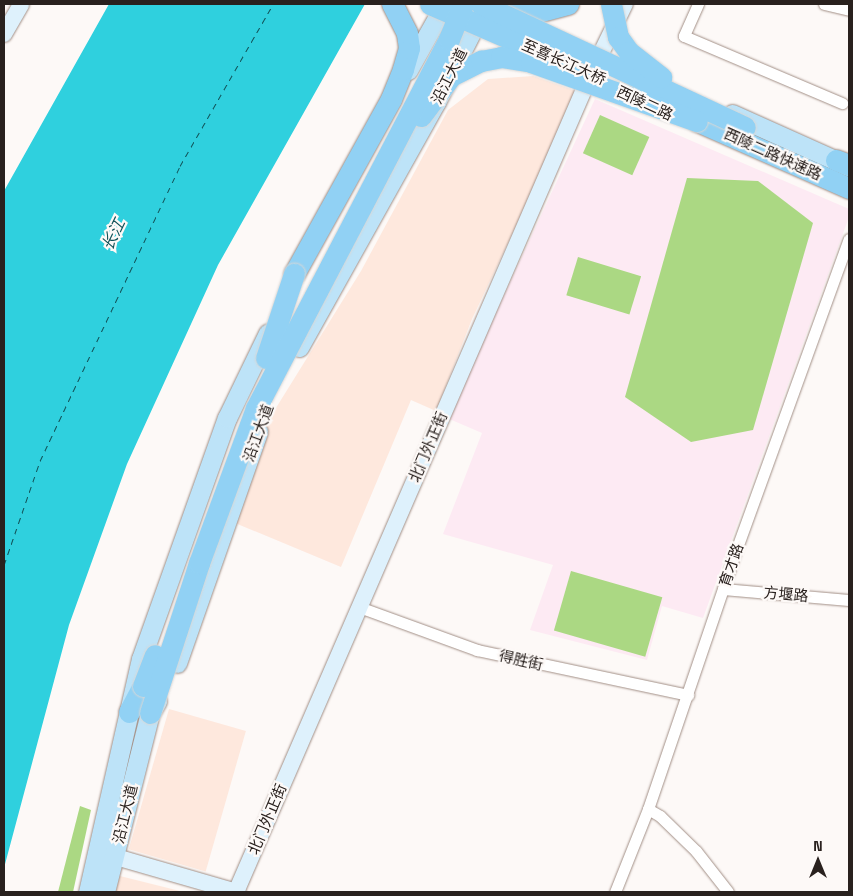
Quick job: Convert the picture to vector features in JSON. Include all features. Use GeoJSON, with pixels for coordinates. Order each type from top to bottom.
{"type":"FeatureCollection","features":[{"type":"Feature","properties":{"kind":"highway"},"geometry":{"type":"LineString","coordinates":[[150,713],[199,563],[272,361],[294,274],[391,98],[403,69],[409,48],[407,33],[392,4]]}},
{"type":"Feature","properties":{"kind":"highway"},"geometry":{"type":"LineString","coordinates":[[272,361],[449,40],[462,4]]}},
{"type":"Feature","properties":{"kind":"highway","name":"至喜长江大桥"},"geometry":{"type":"LineString","coordinates":[[481,4],[745,127]]}},
{"type":"Feature","properties":{"kind":"highway"},"geometry":{"type":"LineString","coordinates":[[492,4],[541,11],[568,4]]}},
{"type":"Feature","properties":{"kind":"highway"},"geometry":{"type":"LineString","coordinates":[[610,4],[618,36],[629,52],[648,69],[745,127]]}},
{"type":"Feature","properties":{"kind":"highway"},"geometry":{"type":"LineString","coordinates":[[129,712],[143,686],[272,361],[440,34],[441,6]]}},
{"type":"Feature","properties":{"kind":"highway","name":"至喜长江大桥"},"geometry":{"type":"LineString","coordinates":[[441,6],[697,121]]}},
{"type":"Feature","properties":{"kind":"highway"},"geometry":{"type":"LineString","coordinates":[[272,361],[314,314],[426,108],[442,86],[462,68],[501,57],[531,62],[697,121]]}},
{"type":"Feature","properties":{"kind":"highway","name":"西陵二路快速路"},"geometry":{"type":"LineString","coordinates":[[697,121],[849,188]]}},
{"type":"Feature","properties":{"kind":"highway","name":"西陵二路快速路"},"geometry":{"type":"LineString","coordinates":[[745,127],[846,167]]}},
{"type":"Feature","properties":{"kind":"main road","name":"沿江大道"},"geometry":{"type":"LineString","coordinates":[[88,892],[106,854],[150,713],[175,668],[269,401],[436,102],[486,4]]}},
{"type":"Feature","properties":{"kind":"main road","name":"西陵二路"},"geometry":{"type":"LineString","coordinates":[[492,4],[846,167]]}},
{"type":"Feature","properties":{"kind":"main road","name":"沿江大道"},"geometry":{"type":"LineString","coordinates":[[105,892],[106,854],[129,712],[150,633],[247,371],[441,6]]}},
{"type":"Feature","properties":{"kind":"main road","name":"西陵二路"},"geometry":{"type":"LineString","coordinates":[[441,6],[473,28],[589,78],[849,199]]}},
{"type":"Feature","properties":{"kind":"street"},"geometry":{"type":"LineString","coordinates":[[4,34],[21,4]]}},
{"type":"Feature","properties":{"kind":"street","name":"北门外正街"},"geometry":{"type":"LineString","coordinates":[[236,892],[589,78],[602,56],[625,4]]}},
{"type":"Feature","properties":{"kind":"street"},"geometry":{"type":"LineString","coordinates":[[698,4],[684,36],[842,103]]}},
{"type":"Feature","properties":{"kind":"street"},"geometry":{"type":"LineString","coordinates":[[824,4],[849,10]]}},
{"type":"Feature","properties":{"kind":"street","name":"育才路"},"geometry":{"type":"LineString","coordinates":[[615,892],[648,809],[688,696],[723,588],[849,239]]}},
{"type":"Feature","properties":{"kind":"street","name":"方堰路"},"geometry":{"type":"LineString","coordinates":[[723,588],[849,600]]}},
{"type":"Feature","properties":{"kind":"street","name":"得胜街"},"geometry":{"type":"LineString","coordinates":[[359,607],[477,650],[688,696]]}},
{"type":"Feature","properties":{"kind":"street"},"geometry":{"type":"LineString","coordinates":[[648,809],[660,816],[696,851],[728,892]]}},
{"type":"Feature","properties":{"kind":"street"},"geometry":{"type":"LineString","coordinates":[[106,854],[236,892]]}},
{"type":"Feature","properties":{"kind":"shaded area"},"geometry":{"type":"Polygon","coordinates":[[[533,76],[579,92],[472,319],[436,411],[411,400],[341,567],[223,518],[266,424],[361,271],[448,110],[488,79],[533,76]]]}},
{"type":"Feature","properties":{"kind":"shaded area"},"geometry":{"type":"Polygon","coordinates":[[[595,99],[849,209],[849,217],[703,618],[662,606],[647,660],[530,630],[553,565],[443,534],[482,433],[447,418],[595,99]]]}},
{"type":"Feature","properties":{"kind":"shaded area"},"geometry":{"type":"Polygon","coordinates":[[[169,709],[246,731],[206,871],[129,849],[169,709]]]}},
{"type":"Feature","properties":{"kind":"shaded area"},"geometry":{"type":"Polygon","coordinates":[[[116,875],[184,892],[111,892],[116,875]]]}},
{"type":"Feature","properties":{"kind":"green space"},"geometry":{"type":"Polygon","coordinates":[[[600,115],[649,137],[632,175],[583,153],[600,115]]]}},
{"type":"Feature","properties":{"kind":"green space"},"geometry":{"type":"Polygon","coordinates":[[[687,178],[758,181],[813,223],[753,430],[691,442],[625,397],[687,178]]]}},
{"type":"Feature","properties":{"kind":"green space"},"geometry":{"type":"Polygon","coordinates":[[[578,257],[641,276],[629,315],[566,295],[578,257]]]}},
{"type":"Feature","properties":{"kind":"green space"},"geometry":{"type":"Polygon","coordinates":[[[571,571],[662,597],[645,657],[554,631],[571,571]]]}},
{"type":"Feature","properties":{"kind":"green space"},"geometry":{"type":"Polygon","coordinates":[[[80,806],[91,810],[73,892],[58,892],[80,806]]]}},
{"type":"Feature","properties":{"kind":"water","name":"长江"},"geometry":{"type":"Polygon","coordinates":[[[109,4],[365,4],[218,265],[127,464],[69,625],[4,868],[4,191],[109,4]]]}},
{"type":"Feature","properties":{"kind":"ferry route"},"geometry":{"type":"LineString","coordinates":[[4,565],[40,461],[180,166],[273,4]]}}]}
